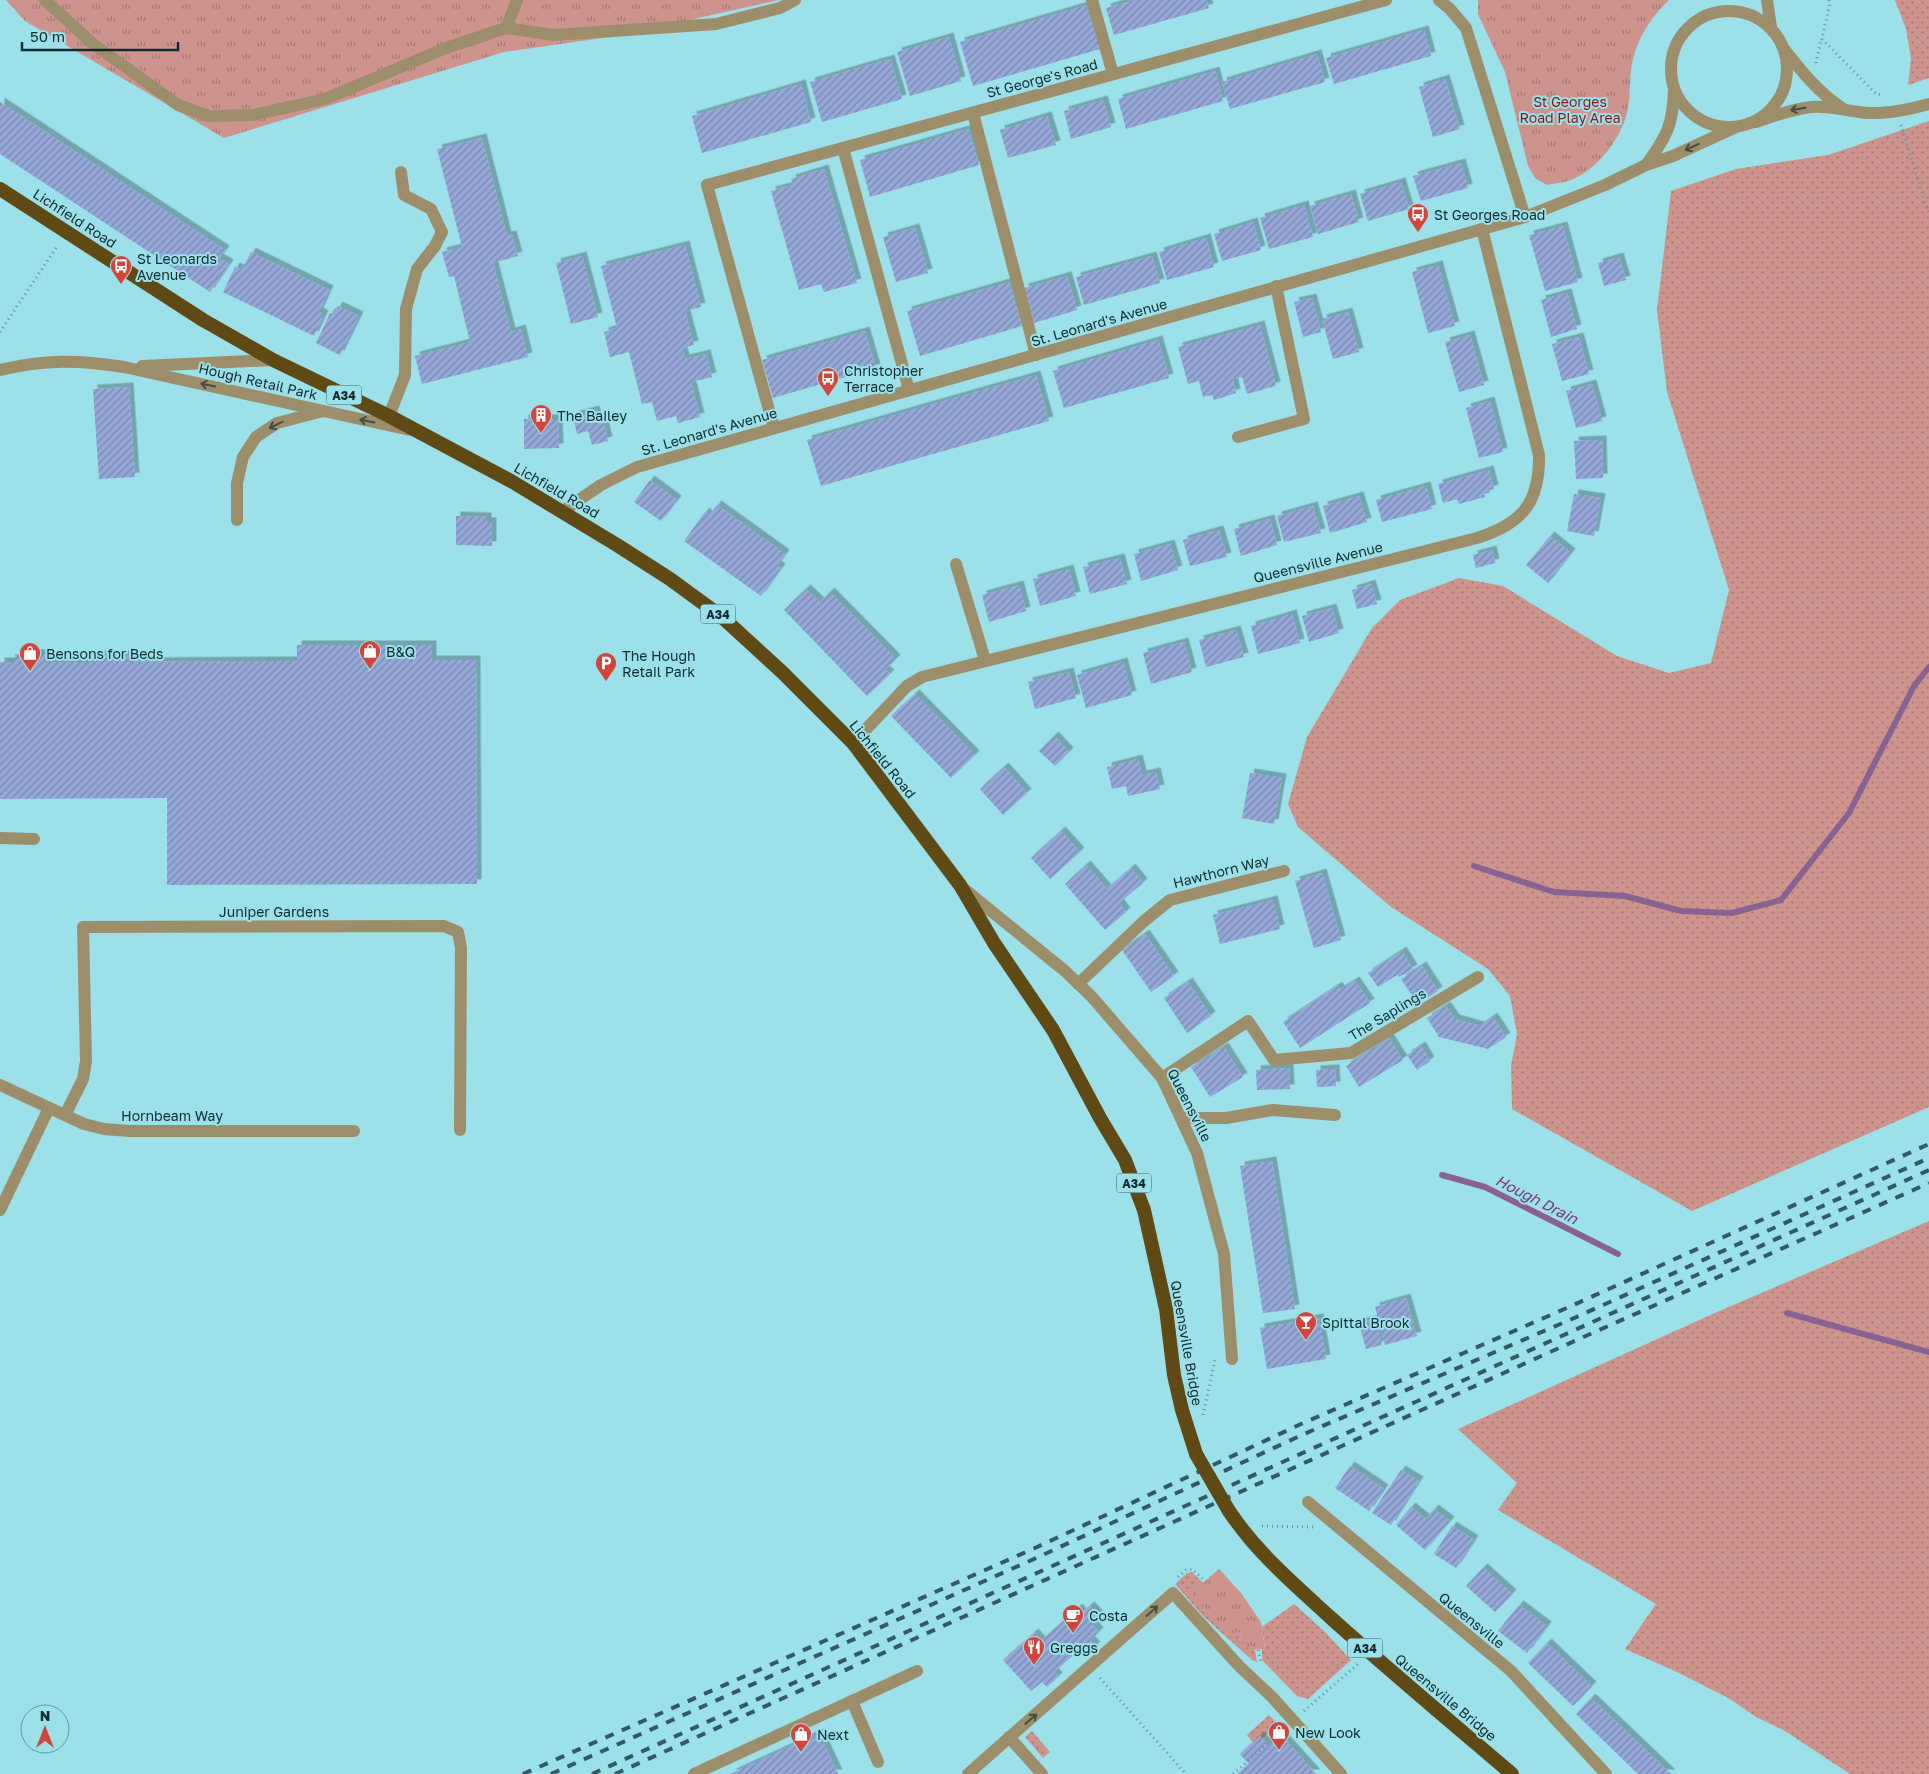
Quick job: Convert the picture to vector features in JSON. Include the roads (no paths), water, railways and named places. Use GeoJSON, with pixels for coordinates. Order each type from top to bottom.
{"type":"FeatureCollection","features":[{"type":"Feature","properties":{"kind":"highway","name":"Lichfield Road"},"geometry":{"type":"LineString","coordinates":[[0,189],[203,320],[273,360],[389,416],[563,511],[670,579],[722,617],[782,672],[853,743],[960,886],[994,943]]}},
{"type":"Feature","properties":{"kind":"highway","name":"Queensville Bridge"},"geometry":{"type":"LineString","coordinates":[[994,943],[1053,1030],[1100,1118],[1125,1160],[1144,1210],[1166,1309],[1174,1375],[1182,1410],[1195,1451],[1229,1511],[1248,1538],[1288,1579],[1369,1652],[1512,1774]]}},
{"type":"Feature","properties":{"kind":"street"},"geometry":{"type":"LineString","coordinates":[[45,0],[92,43],[178,104],[209,116],[253,115],[325,99],[446,48],[506,28],[554,35],[716,24],[780,8],[795,0]]}},
{"type":"Feature","properties":{"kind":"street"},"geometry":{"type":"LineString","coordinates":[[506,28],[517,0]]}},
{"type":"Feature","properties":{"kind":"street"},"geometry":{"type":"LineString","coordinates":[[1092,0],[1113,74]]}},
{"type":"Feature","properties":{"kind":"street","name":"St George's Road"},"geometry":{"type":"LineString","coordinates":[[774,428],[707,185],[1386,0]]}},
{"type":"Feature","properties":{"kind":"street"},"geometry":{"type":"LineString","coordinates":[[1439,0],[1449,8],[1466,28],[1525,217]]}},
{"type":"Feature","properties":{"kind":"street"},"geometry":{"type":"LineString","coordinates":[[1737,0],[1720,11],[1701,17],[1686,29],[1675,46],[1671,69],[1674,89],[1681,102],[1695,116],[1709,124],[1736,127],[1790,111],[1808,108],[1842,108],[1869,113],[1897,112],[1929,104]]}},
{"type":"Feature","properties":{"kind":"street"},"geometry":{"type":"LineString","coordinates":[[1767,0],[1771,27]]}},
{"type":"Feature","properties":{"kind":"street"},"geometry":{"type":"LineString","coordinates":[[1720,11],[1740,11],[1755,16],[1771,27],[1783,44],[1788,68],[1783,92],[1772,109],[1756,122]]}},
{"type":"Feature","properties":{"kind":"street"},"geometry":{"type":"LineString","coordinates":[[1784,49],[1824,96],[1842,108]]}},
{"type":"Feature","properties":{"kind":"street","name":"St. Leonard's Avenue"},"geometry":{"type":"LineString","coordinates":[[1646,165],[1664,141],[1673,112],[1674,89]]}},
{"type":"Feature","properties":{"kind":"street"},"geometry":{"type":"LineString","coordinates":[[973,112],[1036,355]]}},
{"type":"Feature","properties":{"kind":"street","name":"St. Leonard's Avenue"},"geometry":{"type":"LineString","coordinates":[[563,511],[601,485],[637,467],[1525,217],[1604,185],[1646,165],[1673,156],[1736,127]]}},
{"type":"Feature","properties":{"kind":"street"},"geometry":{"type":"LineString","coordinates":[[843,148],[909,390]]}},
{"type":"Feature","properties":{"kind":"street"},"geometry":{"type":"LineString","coordinates":[[389,416],[405,375],[406,309],[417,269],[435,246],[442,232],[431,209],[404,195],[401,172]]}},
{"type":"Feature","properties":{"kind":"street","name":"Queensville Avenue"},"geometry":{"type":"LineString","coordinates":[[853,743],[914,681],[922,676],[1477,538],[1498,532],[1513,522],[1526,508],[1535,490],[1539,474],[1539,455],[1482,229]]}},
{"type":"Feature","properties":{"kind":"street"},"geometry":{"type":"LineString","coordinates":[[1238,437],[1304,418],[1276,286]]}},
{"type":"Feature","properties":{"kind":"street","name":"Hough Retail Park"},"geometry":{"type":"LineString","coordinates":[[124,367],[273,360]]}},
{"type":"Feature","properties":{"kind":"street","name":"Hough Retail Park"},"geometry":{"type":"LineString","coordinates":[[0,370],[29,363],[60,361],[92,362],[124,367],[415,431]]}},
{"type":"Feature","properties":{"kind":"street"},"geometry":{"type":"LineString","coordinates":[[237,520],[237,483],[243,457],[256,437],[277,423],[323,411]]}},
{"type":"Feature","properties":{"kind":"street"},"geometry":{"type":"LineString","coordinates":[[956,564],[985,660]]}},
{"type":"Feature","properties":{"kind":"street"},"geometry":{"type":"LineString","coordinates":[[0,838],[34,838]]}},
{"type":"Feature","properties":{"kind":"street","name":"Hawthorn Way"},"geometry":{"type":"LineString","coordinates":[[1078,984],[1143,922],[1170,900],[1284,871]]}},
{"type":"Feature","properties":{"kind":"street","name":"Queensville"},"geometry":{"type":"LineString","coordinates":[[960,886],[1078,984],[1162,1078],[1197,1152],[1224,1254],[1232,1359]]}},
{"type":"Feature","properties":{"kind":"street","name":"Juniper Gardens"},"geometry":{"type":"LineString","coordinates":[[65,1115],[83,1079],[86,1061],[83,927],[444,926],[458,932],[461,948],[460,1130]]}},
{"type":"Feature","properties":{"kind":"street","name":"The Saplings"},"geometry":{"type":"LineString","coordinates":[[1162,1078],[1248,1021],[1274,1060],[1351,1053],[1478,977]]}},
{"type":"Feature","properties":{"kind":"street","name":"Hornbeam Way"},"geometry":{"type":"LineString","coordinates":[[0,1085],[84,1124],[104,1129],[129,1131],[354,1131]]}},
{"type":"Feature","properties":{"kind":"street"},"geometry":{"type":"LineString","coordinates":[[0,1210],[48,1108]]}},
{"type":"Feature","properties":{"kind":"street"},"geometry":{"type":"LineString","coordinates":[[1181,1118],[1226,1118],[1273,1110],[1334,1115]]}},
{"type":"Feature","properties":{"kind":"street","name":"Queensville"},"geometry":{"type":"LineString","coordinates":[[1308,1502],[1511,1671],[1606,1774]]}},
{"type":"Feature","properties":{"kind":"street"},"geometry":{"type":"LineString","coordinates":[[968,1774],[1173,1593],[1239,1666],[1273,1698],[1341,1774]]}},
{"type":"Feature","properties":{"kind":"street"},"geometry":{"type":"LineString","coordinates":[[694,1774],[917,1671]]}},
{"type":"Feature","properties":{"kind":"street"},"geometry":{"type":"LineString","coordinates":[[852,1701],[878,1762]]}},
{"type":"Feature","properties":{"kind":"street"},"geometry":{"type":"LineString","coordinates":[[1009,1737],[1042,1774]]}},
{"type":"Feature","properties":{"kind":"waterway"},"geometry":{"type":"LineString","coordinates":[[1474,866],[1554,892],[1625,896],[1681,911],[1732,913],[1781,900],[1849,813],[1914,686],[1929,667]]}},
{"type":"Feature","properties":{"kind":"waterway","name":"Hough Drain"},"geometry":{"type":"LineString","coordinates":[[1442,1175],[1485,1187],[1618,1254]]}},
{"type":"Feature","properties":{"kind":"waterway","name":"Hough Drain"},"geometry":{"type":"LineString","coordinates":[[1787,1313],[1929,1352]]}},
{"type":"Feature","properties":{"kind":"railway"},"geometry":{"type":"LineString","coordinates":[[523,1774],[1035,1548],[1301,1424],[1569,1307],[1929,1144]]}},
{"type":"Feature","properties":{"kind":"railway"},"geometry":{"type":"LineString","coordinates":[[551,1774],[1034,1559],[1304,1434],[1572,1319],[1929,1158]]}},
{"type":"Feature","properties":{"kind":"railway"},"geometry":{"type":"LineString","coordinates":[[592,1774],[1929,1170]]}},
{"type":"Feature","properties":{"kind":"railway"},"geometry":{"type":"LineString","coordinates":[[615,1774],[1929,1183]]}},
{"type":"Feature","properties":{"kind":"place","name":"St Georges Road"},"geometry":{"type":"Point","coordinates":[1418,233]}},
{"type":"Feature","properties":{"kind":"place","name":"St Leonards Avenue"},"geometry":{"type":"Point","coordinates":[121,285]}},
{"type":"Feature","properties":{"kind":"place","name":"Christopher Terrace"},"geometry":{"type":"Point","coordinates":[828,397]}},
{"type":"Feature","properties":{"kind":"place","name":"The Bailey"},"geometry":{"type":"Point","coordinates":[541,434]}},
{"type":"Feature","properties":{"kind":"place","name":"B&Q"},"geometry":{"type":"Point","coordinates":[370,670]}},
{"type":"Feature","properties":{"kind":"place","name":"Bensons for Beds"},"geometry":{"type":"Point","coordinates":[30,672]}},
{"type":"Feature","properties":{"kind":"place","name":"The Hough Retail Park"},"geometry":{"type":"Point","coordinates":[606,682]}},
{"type":"Feature","properties":{"kind":"place","name":"Spittal Brook"},"geometry":{"type":"Point","coordinates":[1306,1341]}},
{"type":"Feature","properties":{"kind":"place","name":"Costa"},"geometry":{"type":"Point","coordinates":[1073,1634]}},
{"type":"Feature","properties":{"kind":"place","name":"Greggs"},"geometry":{"type":"Point","coordinates":[1034,1666]}},
{"type":"Feature","properties":{"kind":"place","name":"New Look"},"geometry":{"type":"Point","coordinates":[1279,1751]}},
{"type":"Feature","properties":{"kind":"place","name":"Next"},"geometry":{"type":"Point","coordinates":[801,1753]}},
{"type":"Feature","properties":{"kind":"park label","name":"St Georges Road Play Area"},"geometry":{"type":"Point","coordinates":[1570,109]}}]}
